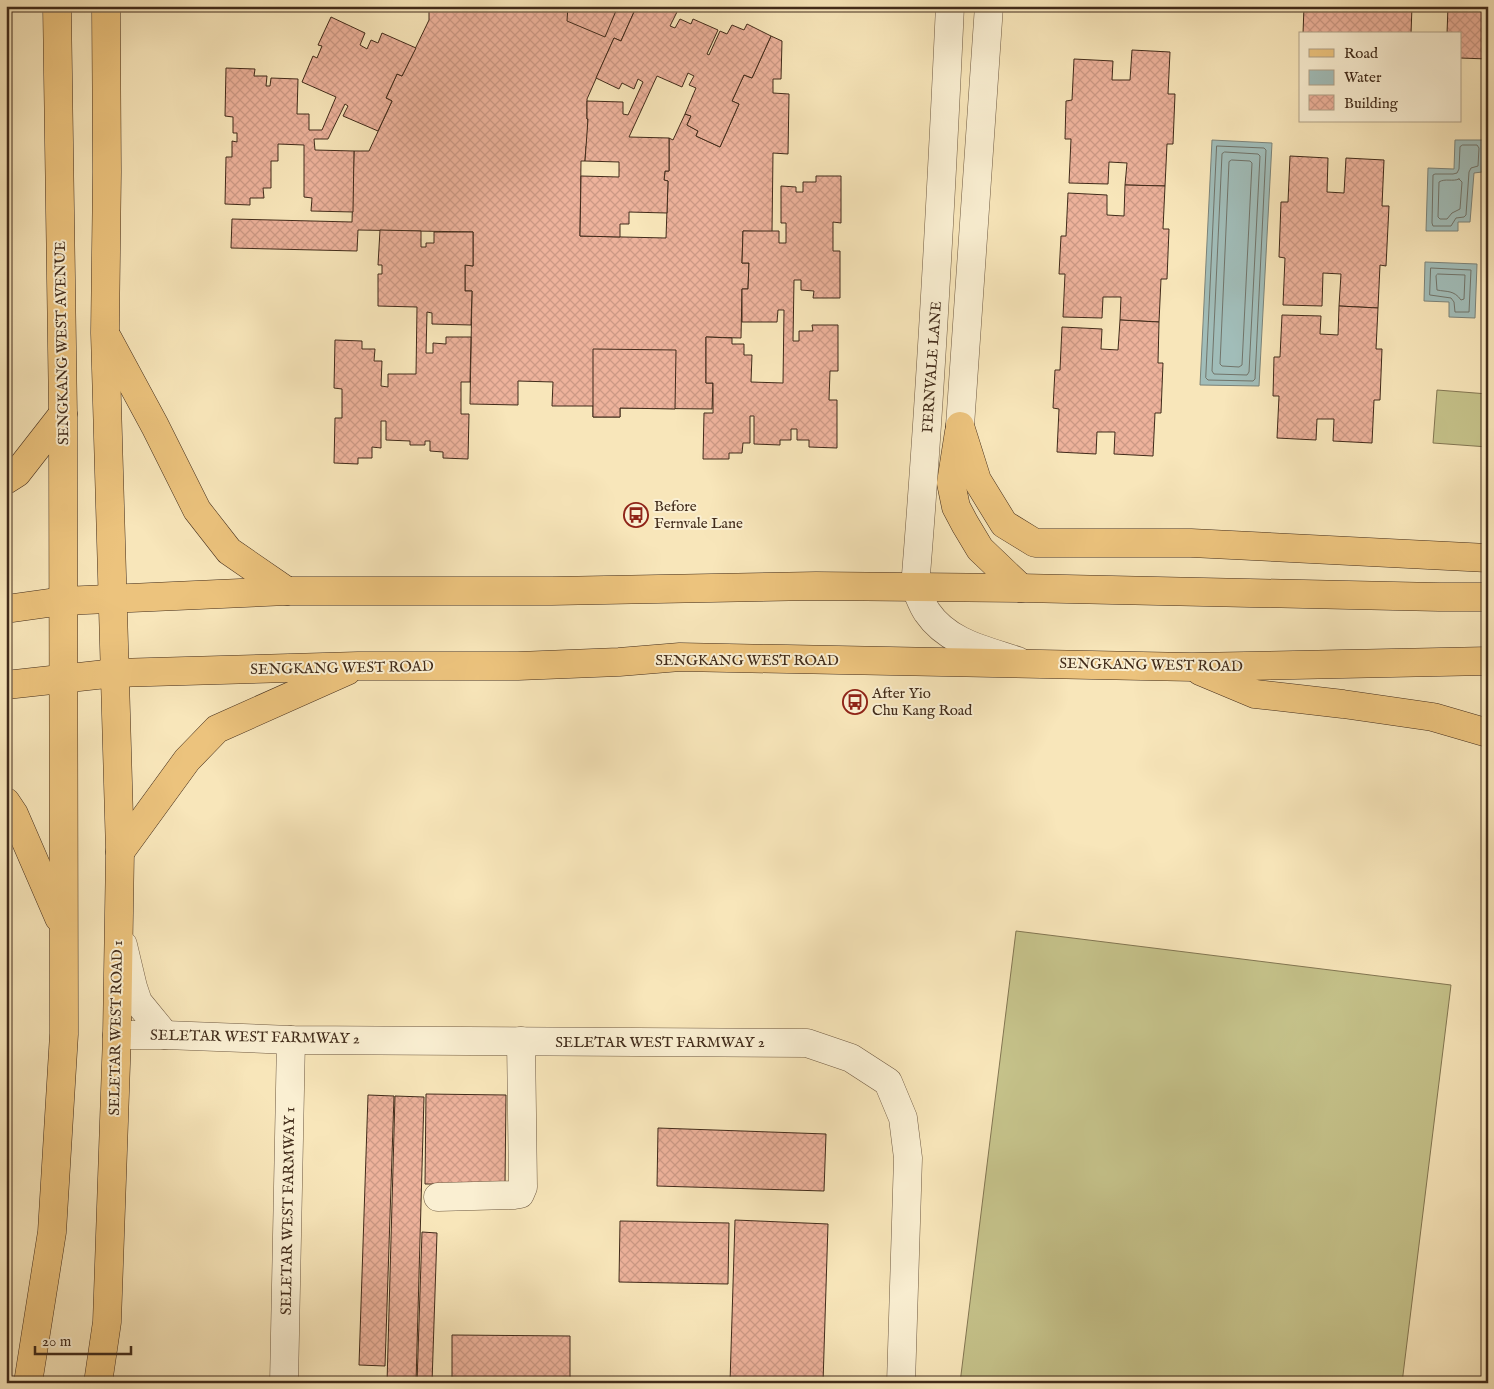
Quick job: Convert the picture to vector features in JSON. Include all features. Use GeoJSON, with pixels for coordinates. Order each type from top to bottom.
{"type":"FeatureCollection","features":[{"type":"Feature","properties":{"kind":"main road","name":"SENGKANG WEST AVENUE"},"geometry":{"type":"LineString","coordinates":[[58,6],[63,414],[63,679]]}},
{"type":"Feature","properties":{"kind":"main road"},"geometry":{"type":"LineString","coordinates":[[106,6],[107,172],[105,333],[114,673]]}},
{"type":"Feature","properties":{"kind":"main road"},"geometry":{"type":"LineString","coordinates":[[105,333],[197,510],[229,551],[287,591]]}},
{"type":"Feature","properties":{"kind":"main road"},"geometry":{"type":"LineString","coordinates":[[6,480],[17,473],[63,414]]}},
{"type":"Feature","properties":{"kind":"main road"},"geometry":{"type":"LineString","coordinates":[[960,426],[977,480],[1004,524],[1035,543],[1191,543],[1488,558]]}},
{"type":"Feature","properties":{"kind":"main road"},"geometry":{"type":"LineString","coordinates":[[960,426],[952,483],[956,506],[980,549],[1021,588]]}},
{"type":"Feature","properties":{"kind":"main road"},"geometry":{"type":"LineString","coordinates":[[1439,597],[1488,574]]}},
{"type":"Feature","properties":{"kind":"main road"},"geometry":{"type":"LineString","coordinates":[[6,609],[63,601],[287,591],[552,591],[816,586],[1021,588],[1439,597],[1488,596]]}},
{"type":"Feature","properties":{"kind":"main road","name":"SENGKANG WEST ROAD"},"geometry":{"type":"LineString","coordinates":[[6,685],[114,673],[358,666],[528,666],[680,657],[1192,667],[1488,661]]}},
{"type":"Feature","properties":{"kind":"main road"},"geometry":{"type":"LineString","coordinates":[[120,852],[187,760],[217,730],[358,666]]}},
{"type":"Feature","properties":{"kind":"main road"},"geometry":{"type":"LineString","coordinates":[[1192,667],[1255,694],[1433,717],[1488,733]]}},
{"type":"Feature","properties":{"kind":"main road","name":"SELETAR WEST ROAD 1"},"geometry":{"type":"LineString","coordinates":[[98,1383],[107,1322],[117,1035],[120,852],[114,673]]}},
{"type":"Feature","properties":{"kind":"main road"},"geometry":{"type":"LineString","coordinates":[[28,1383],[52,1232],[64,1034],[63,679]]}},
{"type":"Feature","properties":{"kind":"main road"},"geometry":{"type":"LineString","coordinates":[[6,802],[14,814],[63,929]]}},
{"type":"Feature","properties":{"kind":"street","name":"FERNVALE LANE"},"geometry":{"type":"LineString","coordinates":[[950,6],[939,247],[915,587],[926,611],[937,625],[952,637],[1024,663]]}},
{"type":"Feature","properties":{"kind":"street"},"geometry":{"type":"LineString","coordinates":[[960,426],[989,6]]}},
{"type":"Feature","properties":{"kind":"street"},"geometry":{"type":"LineString","coordinates":[[939,247],[972,246]]}},
{"type":"Feature","properties":{"kind":"street"},"geometry":{"type":"LineString","coordinates":[[119,926],[132,987],[138,1002],[165,1034]]}},
{"type":"Feature","properties":{"kind":"street","name":"SELETAR WEST FARMWAY 2"},"geometry":{"type":"LineString","coordinates":[[117,1035],[165,1034],[291,1040],[807,1043],[851,1058],[888,1082],[903,1118],[908,1158],[901,1383]]}},
{"type":"Feature","properties":{"kind":"street","name":"SELETAR WEST FARMWAY 1"},"geometry":{"type":"LineString","coordinates":[[284,1383],[291,1040]]}},
{"type":"Feature","properties":{"kind":"street"},"geometry":{"type":"LineString","coordinates":[[438,1197],[520,1194],[523,1187],[521,1041]]}},
{"type":"Feature","properties":{"kind":"shaded area"},"geometry":{"type":"Polygon","coordinates":[[[1437,390],[1488,394],[1488,447],[1433,443],[1437,390]]]}},
{"type":"Feature","properties":{"kind":"shaded area"},"geometry":{"type":"Polygon","coordinates":[[[1016,931],[1451,985],[1402,1383],[960,1383],[1016,931]]]}},
{"type":"Feature","properties":{"kind":"water"},"geometry":{"type":"Polygon","coordinates":[[[1212,140],[1272,143],[1259,386],[1200,385],[1212,140]]]}},
{"type":"Feature","properties":{"kind":"water"},"geometry":{"type":"Polygon","coordinates":[[[1455,140],[1484,140],[1482,172],[1474,173],[1470,222],[1458,222],[1458,231],[1426,231],[1428,168],[1454,169],[1455,140]]]}},
{"type":"Feature","properties":{"kind":"water"},"geometry":{"type":"Polygon","coordinates":[[[1425,262],[1477,264],[1475,318],[1449,317],[1449,302],[1424,301],[1425,262]]]}},
{"type":"Feature","properties":{"kind":"building"},"geometry":{"type":"Polygon","coordinates":[[[429,6],[628,6],[627,9],[634,12],[621,41],[614,38],[587,99],[587,146],[585,161],[581,161],[580,236],[666,238],[668,181],[664,180],[665,171],[669,171],[669,138],[673,140],[685,114],[691,116],[687,125],[698,131],[696,136],[720,147],[739,104],[732,101],[744,75],[752,78],[771,36],[782,41],[781,79],[773,79],[773,93],[789,94],[788,154],[773,153],[772,232],[743,231],[742,263],[749,263],[748,289],[742,289],[741,338],[706,337],[706,383],[713,383],[712,409],[620,408],[620,417],[593,417],[593,406],[552,406],[553,382],[518,381],[518,405],[470,404],[472,291],[465,291],[465,265],[473,266],[473,232],[358,230],[357,251],[231,248],[232,219],[352,222],[354,151],[369,151],[392,101],[386,98],[397,74],[402,76],[429,20],[429,6]]]}},
{"type":"Feature","properties":{"kind":"building"},"geometry":{"type":"Polygon","coordinates":[[[568,6],[618,6],[605,37],[567,21],[568,6]]]}},
{"type":"Feature","properties":{"kind":"building"},"geometry":{"type":"Polygon","coordinates":[[[628,6],[680,6],[670,26],[675,28],[680,19],[691,24],[693,19],[718,30],[707,54],[709,55],[720,31],[727,34],[732,25],[744,30],[747,24],[771,36],[752,78],[744,75],[732,101],[739,104],[720,147],[696,136],[698,131],[687,125],[691,116],[685,114],[696,88],[689,85],[694,76],[688,73],[682,87],[657,76],[629,137],[669,138],[669,171],[665,171],[664,180],[668,181],[667,213],[629,212],[629,224],[620,224],[620,237],[580,236],[581,176],[619,177],[619,162],[585,161],[588,119],[587,101],[623,102],[623,114],[628,115],[643,82],[638,79],[634,89],[622,83],[619,89],[596,78],[614,38],[621,41],[634,12],[627,9],[628,6]]]}},
{"type":"Feature","properties":{"kind":"building"},"geometry":{"type":"Polygon","coordinates":[[[824,6],[865,6],[864,10],[824,9],[824,6]]]}},
{"type":"Feature","properties":{"kind":"building"},"geometry":{"type":"Polygon","coordinates":[[[1304,6],[1412,6],[1411,32],[1303,32],[1304,6]]]}},
{"type":"Feature","properties":{"kind":"building"},"geometry":{"type":"Polygon","coordinates":[[[1448,6],[1488,6],[1488,59],[1462,58],[1462,32],[1447,32],[1448,6]]]}},
{"type":"Feature","properties":{"kind":"building"},"geometry":{"type":"Polygon","coordinates":[[[331,17],[365,33],[360,45],[367,49],[371,40],[378,43],[382,33],[416,48],[402,76],[397,74],[386,98],[392,101],[378,131],[343,116],[348,106],[345,104],[328,139],[314,139],[315,150],[354,151],[353,212],[311,211],[312,198],[304,197],[304,145],[278,144],[278,161],[271,161],[271,188],[263,188],[264,198],[250,198],[250,205],[225,204],[226,157],[232,157],[232,141],[237,142],[237,133],[233,133],[233,117],[225,116],[226,68],[255,69],[254,76],[267,76],[266,86],[270,86],[271,78],[298,79],[297,114],[309,114],[309,130],[322,130],[336,97],[302,82],[313,56],[317,58],[322,46],[318,45],[331,17]]]}},
{"type":"Feature","properties":{"kind":"building"},"geometry":{"type":"Polygon","coordinates":[[[1132,50],[1170,52],[1168,94],[1175,94],[1173,144],[1167,144],[1165,186],[1125,185],[1127,163],[1109,162],[1108,184],[1069,183],[1071,139],[1065,139],[1066,101],[1072,100],[1074,59],[1113,61],[1112,80],[1130,80],[1132,50]]]}},
{"type":"Feature","properties":{"kind":"building"},"geometry":{"type":"Polygon","coordinates":[[[1290,156],[1328,158],[1327,192],[1344,193],[1346,158],[1384,160],[1382,206],[1389,206],[1386,266],[1380,265],[1378,308],[1339,306],[1341,274],[1323,273],[1322,306],[1283,305],[1285,258],[1279,257],[1281,202],[1288,202],[1290,156]]]}},
{"type":"Feature","properties":{"kind":"building"},"geometry":{"type":"Polygon","coordinates":[[[816,176],[841,176],[841,223],[833,222],[833,251],[840,251],[840,298],[813,298],[814,291],[801,290],[801,280],[794,280],[793,341],[799,341],[799,331],[813,331],[812,325],[838,325],[838,371],[830,371],[829,400],[837,400],[837,448],[809,447],[809,440],[797,440],[797,429],[791,429],[791,440],[780,440],[780,445],[754,444],[754,416],[750,416],[750,443],[743,443],[742,453],[729,453],[729,459],[703,459],[704,413],[713,413],[713,383],[706,383],[706,337],[732,338],[732,344],[744,344],[744,355],[752,355],[751,382],[783,383],[784,310],[778,310],[777,322],[742,322],[742,289],[748,289],[749,263],[742,263],[743,231],[779,231],[779,243],[786,243],[786,223],[781,223],[781,186],[796,187],[796,192],[803,192],[803,182],[816,182],[816,176]]]}},
{"type":"Feature","properties":{"kind":"building"},"geometry":{"type":"Polygon","coordinates":[[[1125,185],[1165,186],[1163,229],[1169,229],[1167,279],[1161,279],[1159,322],[1120,320],[1121,297],[1103,297],[1102,318],[1063,317],[1065,274],[1059,274],[1061,236],[1066,236],[1068,193],[1107,195],[1107,215],[1124,216],[1125,185]]]}},
{"type":"Feature","properties":{"kind":"building"},"geometry":{"type":"Polygon","coordinates":[[[380,230],[421,231],[421,247],[426,247],[426,243],[434,243],[434,232],[473,232],[473,266],[465,265],[465,291],[472,291],[471,325],[432,324],[432,313],[427,312],[426,353],[433,353],[433,343],[446,344],[446,337],[471,337],[470,382],[461,382],[461,414],[469,414],[468,459],[443,458],[443,452],[430,451],[430,441],[425,441],[425,445],[410,445],[410,441],[386,440],[386,421],[381,421],[381,448],[372,447],[372,458],[358,458],[358,464],[334,463],[335,418],[342,418],[342,389],[334,388],[335,340],[362,341],[362,349],[375,349],[374,361],[382,361],[381,386],[388,387],[388,374],[416,374],[417,307],[378,306],[378,274],[382,274],[382,265],[378,265],[380,230]]]}},
{"type":"Feature","properties":{"kind":"building"},"geometry":{"type":"Polygon","coordinates":[[[1339,306],[1378,308],[1376,349],[1382,349],[1380,400],[1374,400],[1372,443],[1333,441],[1334,419],[1317,419],[1316,440],[1277,438],[1279,396],[1273,396],[1274,357],[1280,357],[1282,315],[1321,316],[1320,334],[1338,335],[1339,306]]]}},
{"type":"Feature","properties":{"kind":"building"},"geometry":{"type":"Polygon","coordinates":[[[1120,320],[1159,322],[1158,363],[1163,363],[1161,413],[1155,413],[1153,456],[1114,454],[1115,432],[1097,432],[1096,454],[1057,452],[1059,409],[1053,408],[1055,370],[1060,370],[1062,327],[1102,329],[1101,349],[1118,350],[1120,320]]]}},
{"type":"Feature","properties":{"kind":"building"},"geometry":{"type":"Polygon","coordinates":[[[593,349],[676,350],[675,409],[620,408],[620,417],[593,417],[593,349]]]}},
{"type":"Feature","properties":{"kind":"building"},"geometry":{"type":"Polygon","coordinates":[[[426,1094],[506,1095],[505,1184],[425,1184],[426,1094]]]}},
{"type":"Feature","properties":{"kind":"building"},"geometry":{"type":"Polygon","coordinates":[[[368,1095],[394,1096],[385,1366],[359,1365],[368,1095]]]}},
{"type":"Feature","properties":{"kind":"building"},"geometry":{"type":"Polygon","coordinates":[[[395,1096],[424,1097],[416,1383],[387,1383],[395,1096]]]}},
{"type":"Feature","properties":{"kind":"building"},"geometry":{"type":"Polygon","coordinates":[[[658,1128],[826,1134],[824,1191],[657,1186],[658,1128]]]}},
{"type":"Feature","properties":{"kind":"building"},"geometry":{"type":"Polygon","coordinates":[[[735,1220],[828,1224],[823,1383],[730,1383],[735,1220]]]}},
{"type":"Feature","properties":{"kind":"building"},"geometry":{"type":"Polygon","coordinates":[[[620,1221],[729,1223],[728,1284],[619,1282],[620,1221]]]}},
{"type":"Feature","properties":{"kind":"building"},"geometry":{"type":"Polygon","coordinates":[[[422,1232],[437,1233],[432,1383],[417,1383],[422,1232]]]}},
{"type":"Feature","properties":{"kind":"building"},"geometry":{"type":"Polygon","coordinates":[[[452,1335],[570,1336],[570,1383],[452,1383],[452,1335]]]}},
{"type":"Feature","properties":{"kind":"place","name":"Before Fernvale Lane"},"geometry":{"type":"Point","coordinates":[636,515]}},
{"type":"Feature","properties":{"kind":"place","name":"After Yio Chu Kang Road"},"geometry":{"type":"Point","coordinates":[855,702]}}]}
